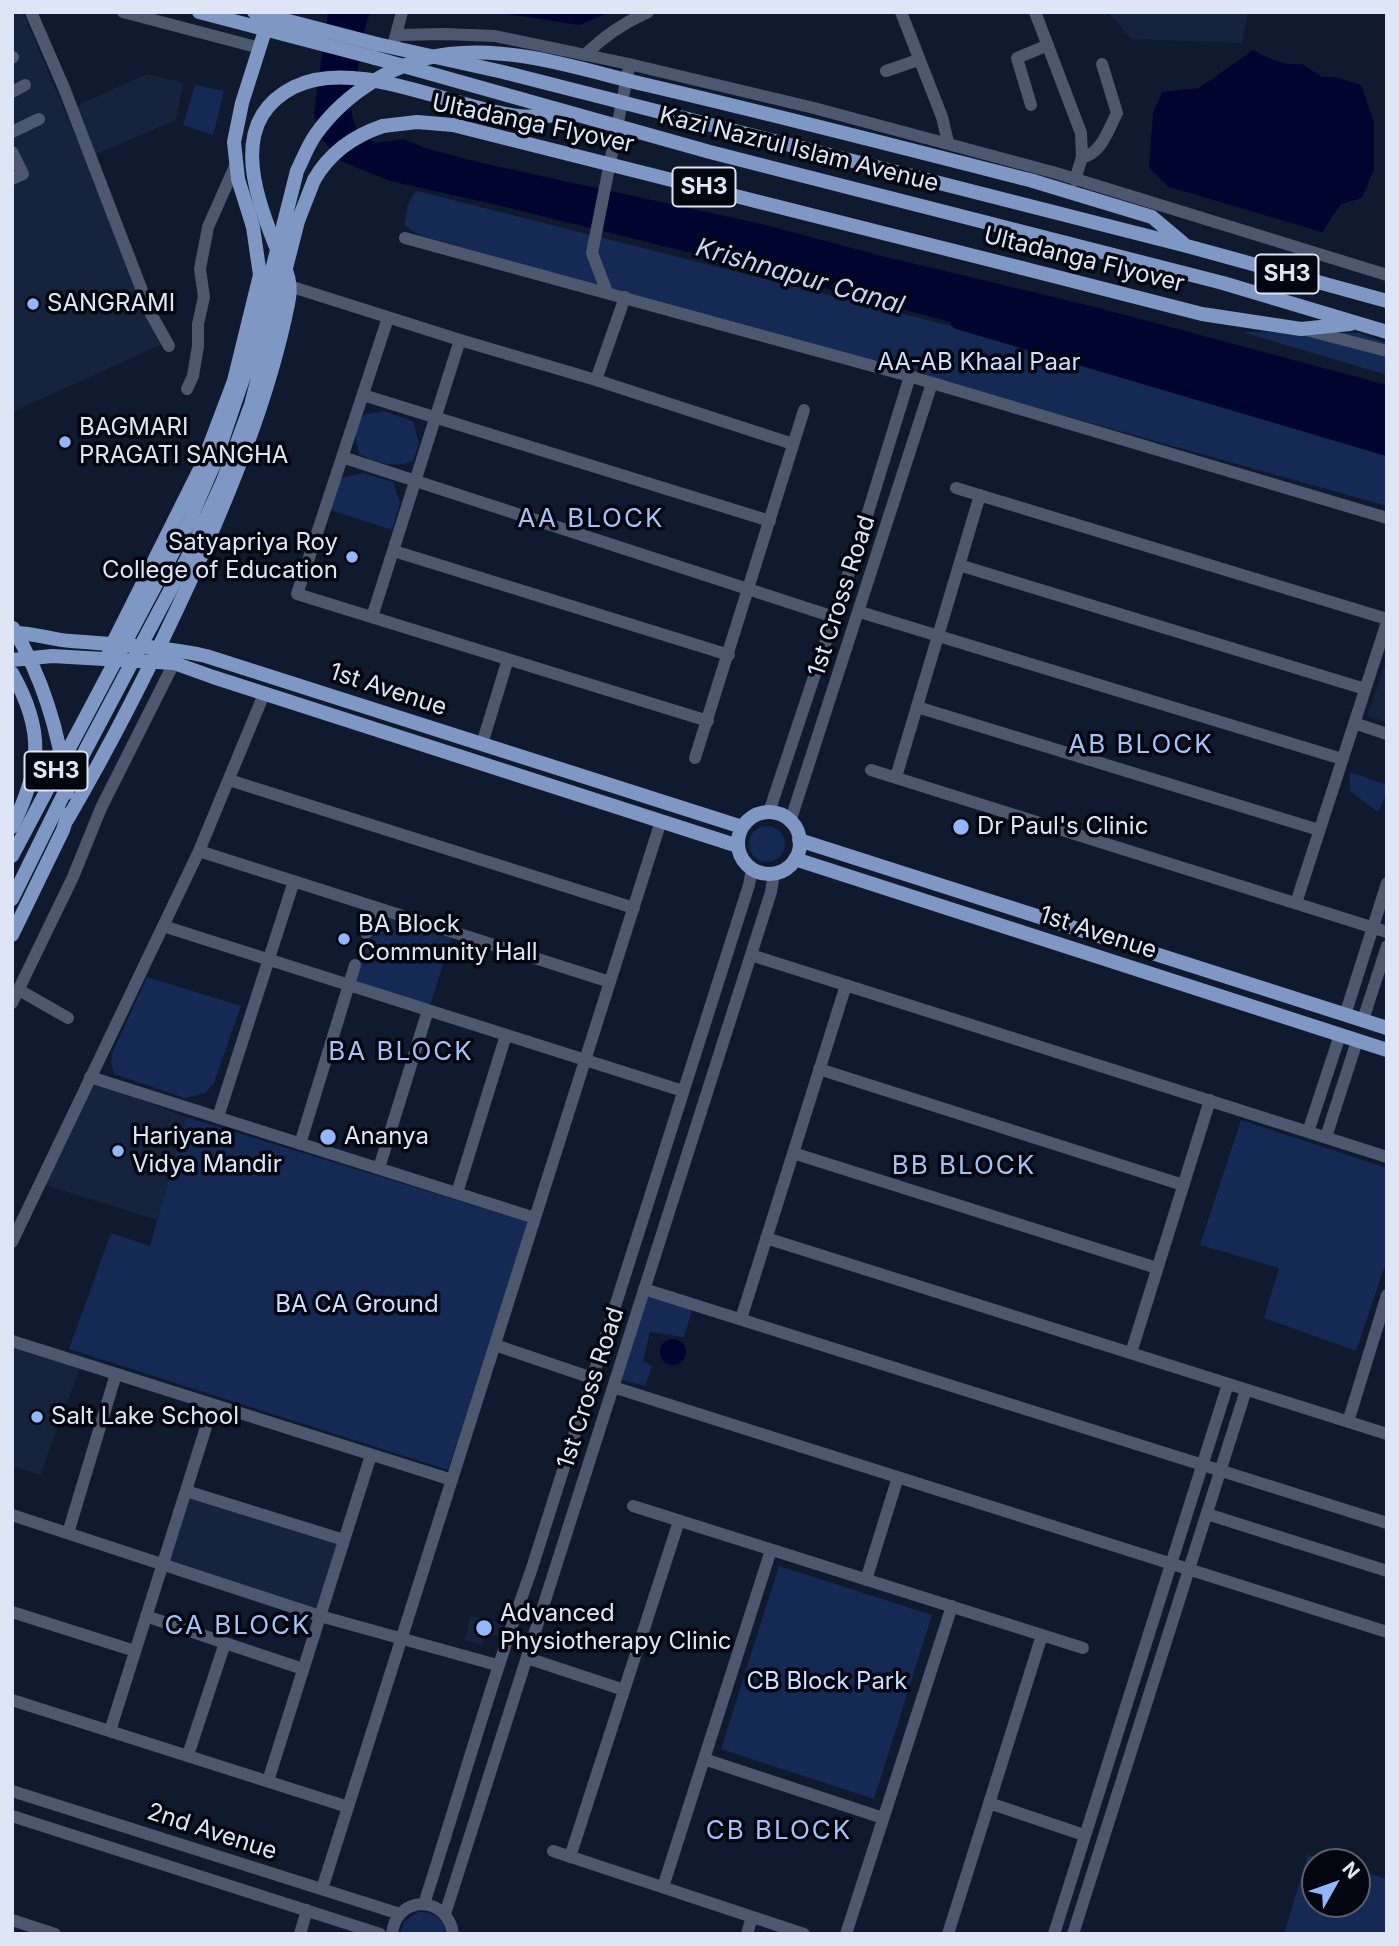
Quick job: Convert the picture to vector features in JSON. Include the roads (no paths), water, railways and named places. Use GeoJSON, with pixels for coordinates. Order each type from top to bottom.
{"type":"FeatureCollection","features":[{"type":"Feature","properties":{"kind":"main road","name":"Kazi Nazrul Islam Avenue"},"geometry":{"type":"LineString","coordinates":[[199,12],[376,51],[617,127],[1159,266],[1387,332]]}},
{"type":"Feature","properties":{"kind":"main road"},"geometry":{"type":"LineString","coordinates":[[254,12],[376,51]]}},
{"type":"Feature","properties":{"kind":"main road"},"geometry":{"type":"LineString","coordinates":[[105,658],[203,463],[234,381],[260,275],[253,227],[238,179],[234,142],[242,103],[271,12]]}},
{"type":"Feature","properties":{"kind":"main road","name":"Kazi Nazrul Islam Avenue"},"geometry":{"type":"LineString","coordinates":[[376,51],[395,42],[503,72],[1187,246],[1387,301]]}},
{"type":"Feature","properties":{"kind":"main road","name":"Ultadanga Flyover"},"geometry":{"type":"LineString","coordinates":[[12,856],[189,522],[214,464],[249,361],[297,171],[323,125],[366,86],[409,64],[439,56],[467,53],[517,56],[723,103],[1033,181],[1152,217],[1187,246]]}},
{"type":"Feature","properties":{"kind":"main road"},"geometry":{"type":"LineString","coordinates":[[12,935],[67,820],[153,662],[212,532],[261,402],[289,303],[291,287],[290,276],[272,236],[257,190],[251,151],[255,129],[262,114],[274,100],[304,82],[325,78],[366,80],[404,86],[452,101],[519,116],[573,114]]}},
{"type":"Feature","properties":{"kind":"main road","name":"Ultadanga Flyover"},"geometry":{"type":"LineString","coordinates":[[12,899],[86,749],[206,521],[251,405],[298,221],[314,180],[336,151],[356,137],[383,126],[406,122],[453,125],[1202,314],[1301,329],[1359,323]]}},
{"type":"Feature","properties":{"kind":"main road"},"geometry":{"type":"LineString","coordinates":[[14,631],[44,691],[64,773],[67,820]]}},
{"type":"Feature","properties":{"kind":"main road","name":"1st Avenue"},"geometry":{"type":"LineString","coordinates":[[14,631],[68,641],[160,647],[206,656],[743,827]]}},
{"type":"Feature","properties":{"kind":"main road"},"geometry":{"type":"LineString","coordinates":[[12,660],[105,658],[174,663],[738,846]]}},
{"type":"Feature","properties":{"kind":"main road"},"geometry":{"type":"LineString","coordinates":[[12,673],[30,713],[36,735],[36,752],[31,786],[12,827]]}},
{"type":"Feature","properties":{"kind":"main road"},"geometry":{"type":"LineString","coordinates":[[580,795],[587,777]]}},
{"type":"Feature","properties":{"kind":"main road"},"geometry":{"type":"LineString","coordinates":[[769,813],[784,817],[790,822],[799,840],[795,859],[790,866],[774,873],[752,869],[742,859],[738,846],[743,827],[754,816],[769,813]]}},
{"type":"Feature","properties":{"kind":"main road","name":"1st Avenue"},"geometry":{"type":"LineString","coordinates":[[799,840],[1387,1028]]}},
{"type":"Feature","properties":{"kind":"main road","name":"1st Avenue"},"geometry":{"type":"LineString","coordinates":[[795,859],[1387,1051]]}},
{"type":"Feature","properties":{"kind":"main road"},"geometry":{"type":"LineString","coordinates":[[991,922],[997,903]]}},
{"type":"Feature","properties":{"kind":"main road"},"geometry":{"type":"LineString","coordinates":[[1261,1009],[1268,990]]}},
{"type":"Feature","properties":{"kind":"street"},"geometry":{"type":"LineString","coordinates":[[31,12],[64,88],[151,314],[169,346]]}},
{"type":"Feature","properties":{"kind":"street"},"geometry":{"type":"LineString","coordinates":[[123,12],[260,48]]}},
{"type":"Feature","properties":{"kind":"street"},"geometry":{"type":"LineString","coordinates":[[395,42],[402,12]]}},
{"type":"Feature","properties":{"kind":"street"},"geometry":{"type":"LineString","coordinates":[[585,55],[624,22],[648,12]]}},
{"type":"Feature","properties":{"kind":"street"},"geometry":{"type":"LineString","coordinates":[[901,12],[942,117],[948,142]]}},
{"type":"Feature","properties":{"kind":"street"},"geometry":{"type":"LineString","coordinates":[[1035,12],[1081,133],[1082,157],[1075,180]]}},
{"type":"Feature","properties":{"kind":"street","name":"Kazi Nazrul Islam Avenue"},"geometry":{"type":"LineString","coordinates":[[395,42],[444,34],[495,36],[629,64],[948,142],[1387,275]]}},
{"type":"Feature","properties":{"kind":"street"},"geometry":{"type":"LineString","coordinates":[[1031,104],[1017,58],[1048,45]]}},
{"type":"Feature","properties":{"kind":"street"},"geometry":{"type":"LineString","coordinates":[[886,71],[918,60]]}},
{"type":"Feature","properties":{"kind":"street"},"geometry":{"type":"LineString","coordinates":[[607,292],[592,253],[629,64]]}},
{"type":"Feature","properties":{"kind":"street"},"geometry":{"type":"LineString","coordinates":[[1082,157],[1095,152],[1117,113],[1102,64]]}},
{"type":"Feature","properties":{"kind":"street"},"geometry":{"type":"LineString","coordinates":[[12,92],[25,85]]}},
{"type":"Feature","properties":{"kind":"street"},"geometry":{"type":"LineString","coordinates":[[12,132],[39,119]]}},
{"type":"Feature","properties":{"kind":"street"},"geometry":{"type":"LineString","coordinates":[[12,152],[23,174],[12,179]]}},
{"type":"Feature","properties":{"kind":"street"},"geometry":{"type":"LineString","coordinates":[[187,389],[193,376],[198,346],[198,324],[204,297],[200,269],[208,227],[236,164]]}},
{"type":"Feature","properties":{"kind":"street"},"geometry":{"type":"LineString","coordinates":[[405,238],[910,376],[1387,518]]}},
{"type":"Feature","properties":{"kind":"street"},"geometry":{"type":"LineString","coordinates":[[260,275],[388,318],[596,380],[793,444]]}},
{"type":"Feature","properties":{"kind":"street"},"geometry":{"type":"LineString","coordinates":[[596,380],[625,297]]}},
{"type":"Feature","properties":{"kind":"street"},"geometry":{"type":"LineString","coordinates":[[388,318],[297,594],[708,721]]}},
{"type":"Feature","properties":{"kind":"street"},"geometry":{"type":"LineString","coordinates":[[1301,329],[1387,351]]}},
{"type":"Feature","properties":{"kind":"street"},"geometry":{"type":"LineString","coordinates":[[372,617],[460,340]]}},
{"type":"Feature","properties":{"kind":"street"},"geometry":{"type":"LineString","coordinates":[[769,813],[857,548],[910,376]]}},
{"type":"Feature","properties":{"kind":"street","name":"1st Cross Road"},"geometry":{"type":"LineString","coordinates":[[790,822],[932,383]]}},
{"type":"Feature","properties":{"kind":"street"},"geometry":{"type":"LineString","coordinates":[[363,395],[770,521]]}},
{"type":"Feature","properties":{"kind":"street"},"geometry":{"type":"LineString","coordinates":[[695,758],[804,410]]}},
{"type":"Feature","properties":{"kind":"street"},"geometry":{"type":"LineString","coordinates":[[342,457],[834,617]]}},
{"type":"Feature","properties":{"kind":"street"},"geometry":{"type":"LineString","coordinates":[[956,488],[1387,620],[1296,903]]}},
{"type":"Feature","properties":{"kind":"street"},"geometry":{"type":"LineString","coordinates":[[896,778],[980,495]]}},
{"type":"Feature","properties":{"kind":"street"},"geometry":{"type":"LineString","coordinates":[[857,548],[877,555]]}},
{"type":"Feature","properties":{"kind":"street"},"geometry":{"type":"LineString","coordinates":[[394,551],[729,655]]}},
{"type":"Feature","properties":{"kind":"street"},"geometry":{"type":"LineString","coordinates":[[959,565],[1365,689]]}},
{"type":"Feature","properties":{"kind":"street"},"geometry":{"type":"LineString","coordinates":[[860,612],[1342,759]]}},
{"type":"Feature","properties":{"kind":"street"},"geometry":{"type":"LineString","coordinates":[[482,744],[508,659]]}},
{"type":"Feature","properties":{"kind":"street"},"geometry":{"type":"LineString","coordinates":[[12,1003],[73,877],[101,808],[174,663]]}},
{"type":"Feature","properties":{"kind":"street"},"geometry":{"type":"LineString","coordinates":[[12,1242],[199,851],[264,694]]}},
{"type":"Feature","properties":{"kind":"street"},"geometry":{"type":"LineString","coordinates":[[917,707],[1319,830]]}},
{"type":"Feature","properties":{"kind":"street"},"geometry":{"type":"LineString","coordinates":[[1354,723],[1387,734]]}},
{"type":"Feature","properties":{"kind":"street"},"geometry":{"type":"LineString","coordinates":[[871,770],[1387,932]]}},
{"type":"Feature","properties":{"kind":"street"},"geometry":{"type":"LineString","coordinates":[[229,780],[634,908]]}},
{"type":"Feature","properties":{"kind":"street"},"geometry":{"type":"LineString","coordinates":[[322,1889],[661,821]]}},
{"type":"Feature","properties":{"kind":"street"},"geometry":{"type":"LineString","coordinates":[[199,851],[610,982]]}},
{"type":"Feature","properties":{"kind":"street","name":"1st Cross Road"},"geometry":{"type":"LineString","coordinates":[[425,1904],[474,1749],[497,1665],[531,1571],[752,869]]}},
{"type":"Feature","properties":{"kind":"street","name":"1st Cross Road"},"geometry":{"type":"LineString","coordinates":[[445,1914],[771,892],[774,873]]}},
{"type":"Feature","properties":{"kind":"street"},"geometry":{"type":"LineString","coordinates":[[218,1118],[294,881]]}},
{"type":"Feature","properties":{"kind":"street"},"geometry":{"type":"LineString","coordinates":[[1345,1014],[1387,883]]}},
{"type":"Feature","properties":{"kind":"street"},"geometry":{"type":"LineString","coordinates":[[366,933],[373,907]]}},
{"type":"Feature","properties":{"kind":"street"},"geometry":{"type":"LineString","coordinates":[[163,926],[683,1091]]}},
{"type":"Feature","properties":{"kind":"street"},"geometry":{"type":"LineString","coordinates":[[1363,1020],[1387,946]]}},
{"type":"Feature","properties":{"kind":"street"},"geometry":{"type":"LineString","coordinates":[[751,955],[1387,1157]]}},
{"type":"Feature","properties":{"kind":"street"},"geometry":{"type":"LineString","coordinates":[[300,1144],[355,965]]}},
{"type":"Feature","properties":{"kind":"street"},"geometry":{"type":"LineString","coordinates":[[741,1319],[846,985]]}},
{"type":"Feature","properties":{"kind":"street"},"geometry":{"type":"LineString","coordinates":[[19,990],[68,1018]]}},
{"type":"Feature","properties":{"kind":"street"},"geometry":{"type":"LineString","coordinates":[[379,1168],[428,1010]]}},
{"type":"Feature","properties":{"kind":"street"},"geometry":{"type":"LineString","coordinates":[[457,1193],[506,1035]]}},
{"type":"Feature","properties":{"kind":"street"},"geometry":{"type":"LineString","coordinates":[[1308,1132],[1340,1035]]}},
{"type":"Feature","properties":{"kind":"street"},"geometry":{"type":"LineString","coordinates":[[1326,1137],[1357,1041]]}},
{"type":"Feature","properties":{"kind":"street"},"geometry":{"type":"LineString","coordinates":[[819,1069],[1184,1185]]}},
{"type":"Feature","properties":{"kind":"street"},"geometry":{"type":"LineString","coordinates":[[90,1077],[535,1218]]}},
{"type":"Feature","properties":{"kind":"street"},"geometry":{"type":"LineString","coordinates":[[1131,1353],[1210,1100]]}},
{"type":"Feature","properties":{"kind":"street"},"geometry":{"type":"LineString","coordinates":[[793,1153],[1157,1268]]}},
{"type":"Feature","properties":{"kind":"street"},"geometry":{"type":"LineString","coordinates":[[646,1210],[667,1216]]}},
{"type":"Feature","properties":{"kind":"street"},"geometry":{"type":"LineString","coordinates":[[766,1238],[1387,1434]]}},
{"type":"Feature","properties":{"kind":"street"},"geometry":{"type":"LineString","coordinates":[[644,1289],[1387,1523]]}},
{"type":"Feature","properties":{"kind":"street"},"geometry":{"type":"LineString","coordinates":[[1348,1422],[1380,1339],[1387,1295]]}},
{"type":"Feature","properties":{"kind":"street"},"geometry":{"type":"LineString","coordinates":[[12,1341],[452,1480]]}},
{"type":"Feature","properties":{"kind":"street"},"geometry":{"type":"LineString","coordinates":[[495,1345],[592,1378]]}},
{"type":"Feature","properties":{"kind":"street"},"geometry":{"type":"LineString","coordinates":[[68,1533],[116,1374]]}},
{"type":"Feature","properties":{"kind":"street"},"geometry":{"type":"LineString","coordinates":[[1054,1934],[1228,1384]]}},
{"type":"Feature","properties":{"kind":"street"},"geometry":{"type":"LineString","coordinates":[[613,1387],[1387,1632]]}},
{"type":"Feature","properties":{"kind":"street"},"geometry":{"type":"LineString","coordinates":[[1073,1934],[1246,1390]]}},
{"type":"Feature","properties":{"kind":"street"},"geometry":{"type":"LineString","coordinates":[[110,1731],[213,1405]]}},
{"type":"Feature","properties":{"kind":"street"},"geometry":{"type":"LineString","coordinates":[[268,1781],[371,1455]]}},
{"type":"Feature","properties":{"kind":"street"},"geometry":{"type":"LineString","coordinates":[[866,1580],[898,1477]]}},
{"type":"Feature","properties":{"kind":"street"},"geometry":{"type":"LineString","coordinates":[[186,1491],[344,1540]]}},
{"type":"Feature","properties":{"kind":"street"},"geometry":{"type":"LineString","coordinates":[[633,1506],[1083,1648]]}},
{"type":"Feature","properties":{"kind":"street"},"geometry":{"type":"LineString","coordinates":[[1207,1514],[1387,1571]]}},
{"type":"Feature","properties":{"kind":"street"},"geometry":{"type":"LineString","coordinates":[[12,1515],[320,1616],[497,1665]]}},
{"type":"Feature","properties":{"kind":"street"},"geometry":{"type":"LineString","coordinates":[[570,1857],[679,1521]]}},
{"type":"Feature","properties":{"kind":"street"},"geometry":{"type":"LineString","coordinates":[[663,1887],[771,1550]]}},
{"type":"Feature","properties":{"kind":"street"},"geometry":{"type":"LineString","coordinates":[[846,1934],[952,1606]]}},
{"type":"Feature","properties":{"kind":"street"},"geometry":{"type":"LineString","coordinates":[[12,1612],[135,1651]]}},
{"type":"Feature","properties":{"kind":"street"},"geometry":{"type":"LineString","coordinates":[[146,1616],[303,1669]]}},
{"type":"Feature","properties":{"kind":"street"},"geometry":{"type":"LineString","coordinates":[[948,1934],[1042,1635]]}},
{"type":"Feature","properties":{"kind":"street"},"geometry":{"type":"LineString","coordinates":[[188,1755],[225,1643]]}},
{"type":"Feature","properties":{"kind":"street"},"geometry":{"type":"LineString","coordinates":[[527,1658],[624,1690]]}},
{"type":"Feature","properties":{"kind":"street"},"geometry":{"type":"LineString","coordinates":[[12,1700],[348,1807]]}},
{"type":"Feature","properties":{"kind":"street"},"geometry":{"type":"LineString","coordinates":[[1112,1747],[1131,1752]]}},
{"type":"Feature","properties":{"kind":"street"},"geometry":{"type":"LineString","coordinates":[[474,1749],[496,1756]]}},
{"type":"Feature","properties":{"kind":"street"},"geometry":{"type":"LineString","coordinates":[[704,1759],[883,1818]]}},
{"type":"Feature","properties":{"kind":"street","name":"2nd Avenue"},"geometry":{"type":"LineString","coordinates":[[12,1791],[400,1914]]}},
{"type":"Feature","properties":{"kind":"street"},"geometry":{"type":"LineString","coordinates":[[989,1804],[1084,1835]]}},
{"type":"Feature","properties":{"kind":"street","name":"2nd Avenue"},"geometry":{"type":"LineString","coordinates":[[12,1816],[380,1934]]}},
{"type":"Feature","properties":{"kind":"street"},"geometry":{"type":"LineString","coordinates":[[553,1852],[804,1934]]}},
{"type":"Feature","properties":{"kind":"street"},"geometry":{"type":"LineString","coordinates":[[392,1934],[393,1925],[400,1914],[411,1906],[425,1904],[445,1914],[455,1933]]}},
{"type":"Feature","properties":{"kind":"street"},"geometry":{"type":"LineString","coordinates":[[300,1934],[307,1910]]}},
{"type":"Feature","properties":{"kind":"street"},"geometry":{"type":"LineString","coordinates":[[747,1934],[752,1917]]}},
{"type":"Feature","properties":{"kind":"street"},"geometry":{"type":"LineString","coordinates":[[12,1920],[55,1934]]}},
{"type":"Feature","properties":{"kind":"water"},"geometry":{"type":"Polygon","coordinates":[[[328,12],[370,12],[351,107],[359,133],[376,143],[404,139],[425,148],[486,164],[762,224],[1099,308],[1387,385],[1387,447],[1106,364],[724,261],[390,181],[341,161],[320,137],[314,113],[328,12]]]}},
{"type":"Feature","properties":{"kind":"water"},"geometry":{"type":"Polygon","coordinates":[[[493,12],[610,12],[580,25],[493,12]]]}},
{"type":"Feature","properties":{"kind":"water"},"geometry":{"type":"Polygon","coordinates":[[[1253,50],[1273,60],[1302,64],[1322,77],[1335,77],[1361,85],[1374,122],[1374,169],[1362,198],[1341,204],[1322,232],[1169,187],[1149,168],[1153,113],[1162,92],[1199,88],[1253,50]]]}},
{"type":"Feature","properties":{"kind":"water"},"geometry":{"type":"Polygon","coordinates":[[[673,1339],[682,1343],[686,1352],[682,1361],[673,1365],[664,1361],[660,1352],[664,1343],[673,1339]]]}},
{"type":"Feature","properties":{"kind":"waterway","name":"Krishnapur Canal"},"geometry":{"type":"LineString","coordinates":[[957,323],[1387,450]]}},
{"type":"Feature","properties":{"kind":"place","name":"SANGRAMI"},"geometry":{"type":"Point","coordinates":[33,304]}},
{"type":"Feature","properties":{"kind":"place","name":"BAGMARI PRAGATI SANGHA"},"geometry":{"type":"Point","coordinates":[65,442]}},
{"type":"Feature","properties":{"kind":"place","name":"Satyapriya Roy College of Education"},"geometry":{"type":"Point","coordinates":[352,557]}},
{"type":"Feature","properties":{"kind":"place","name":"Dr Paul's Clinic"},"geometry":{"type":"Point","coordinates":[961,827]}},
{"type":"Feature","properties":{"kind":"place","name":"BA Block Community Hall"},"geometry":{"type":"Point","coordinates":[344,939]}},
{"type":"Feature","properties":{"kind":"place","name":"Ananya"},"geometry":{"type":"Point","coordinates":[328,1137]}},
{"type":"Feature","properties":{"kind":"place","name":"Hariyana Vidya Mandir"},"geometry":{"type":"Point","coordinates":[118,1151]}},
{"type":"Feature","properties":{"kind":"place","name":"Salt Lake School"},"geometry":{"type":"Point","coordinates":[37,1417]}},
{"type":"Feature","properties":{"kind":"place","name":"Advanced Physiotherapy Clinic"},"geometry":{"type":"Point","coordinates":[484,1628]}},
{"type":"Feature","properties":{"kind":"district","name":"AA BLOCK"},"geometry":{"type":"Point","coordinates":[591,519]}},
{"type":"Feature","properties":{"kind":"district","name":"AB BLOCK"},"geometry":{"type":"Point","coordinates":[1141,745]}},
{"type":"Feature","properties":{"kind":"district","name":"BA BLOCK"},"geometry":{"type":"Point","coordinates":[401,1052]}},
{"type":"Feature","properties":{"kind":"district","name":"BB BLOCK"},"geometry":{"type":"Point","coordinates":[964,1166]}},
{"type":"Feature","properties":{"kind":"district","name":"CA BLOCK"},"geometry":{"type":"Point","coordinates":[238,1626]}},
{"type":"Feature","properties":{"kind":"district","name":"CB BLOCK"},"geometry":{"type":"Point","coordinates":[779,1831]}},
{"type":"Feature","properties":{"kind":"park label","name":"AA-AB Khaal Paar"},"geometry":{"type":"Point","coordinates":[979,363]}},
{"type":"Feature","properties":{"kind":"park label","name":"BA CA Ground"},"geometry":{"type":"Point","coordinates":[357,1305]}},
{"type":"Feature","properties":{"kind":"park label","name":"CB Block Park"},"geometry":{"type":"Point","coordinates":[827,1682]}}]}
